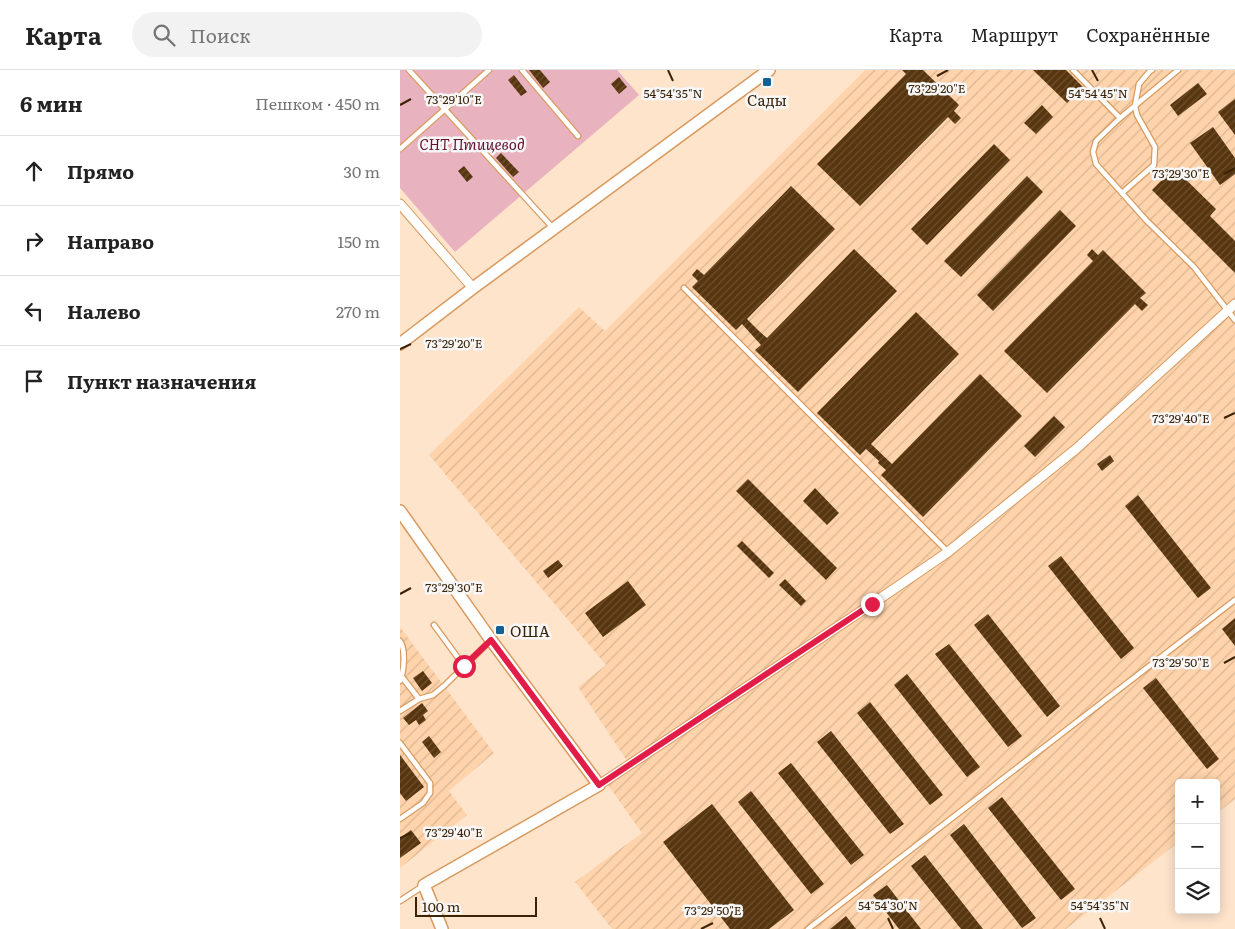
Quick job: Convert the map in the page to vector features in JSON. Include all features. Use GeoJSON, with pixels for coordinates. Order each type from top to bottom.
{"type":"FeatureCollection","features":[{"type":"Feature","properties":{"kind":"street"},"geometry":{"type":"LineString","coordinates":[[400,344],[472,288],[769,70]]}},
{"type":"Feature","properties":{"kind":"street"},"geometry":{"type":"LineString","coordinates":[[400,204],[472,288]]}},
{"type":"Feature","properties":{"kind":"street"},"geometry":{"type":"LineString","coordinates":[[442,929],[424,885],[599,785],[948,552],[1076,449],[1231,307]]}},
{"type":"Feature","properties":{"kind":"street"},"geometry":{"type":"LineString","coordinates":[[400,510],[491,640],[599,785]]}},
{"type":"Feature","properties":{"kind":"lane"},"geometry":{"type":"LineString","coordinates":[[409,70],[554,228]]}},
{"type":"Feature","properties":{"kind":"lane"},"geometry":{"type":"LineString","coordinates":[[400,149],[489,70]]}},
{"type":"Feature","properties":{"kind":"lane"},"geometry":{"type":"LineString","coordinates":[[522,70],[578,136]]}},
{"type":"Feature","properties":{"kind":"lane"},"geometry":{"type":"LineString","coordinates":[[1073,70],[1120,118]]}},
{"type":"Feature","properties":{"kind":"lane"},"geometry":{"type":"LineString","coordinates":[[1122,193],[1154,165],[1155,147],[1135,106],[1139,84],[1152,70]]}},
{"type":"Feature","properties":{"kind":"lane"},"geometry":{"type":"LineString","coordinates":[[1178,70],[1120,118],[1096,141],[1093,152],[1096,164],[1146,220],[1231,307],[1235,320]]}},
{"type":"Feature","properties":{"kind":"lane"},"geometry":{"type":"LineString","coordinates":[[684,288],[948,552]]}},
{"type":"Feature","properties":{"kind":"lane"},"geometry":{"type":"LineString","coordinates":[[808,929],[1235,600]]}},
{"type":"Feature","properties":{"kind":"lane"},"geometry":{"type":"LineString","coordinates":[[434,625],[464,666]]}},
{"type":"Feature","properties":{"kind":"lane"},"geometry":{"type":"LineString","coordinates":[[400,711],[419,699],[433,695],[491,640]]}},
{"type":"Feature","properties":{"kind":"lane"},"geometry":{"type":"LineString","coordinates":[[400,641],[404,651],[401,679],[419,699]]}},
{"type":"Feature","properties":{"kind":"lane"},"geometry":{"type":"LineString","coordinates":[[400,743],[430,783],[430,794],[423,803],[400,819]]}},
{"type":"Feature","properties":{"kind":"lane"},"geometry":{"type":"LineString","coordinates":[[400,901],[424,885]]}},
{"type":"Feature","properties":{"kind":"shaded area"},"geometry":{"type":"Polygon","coordinates":[[[865,70],[1235,70],[1235,799],[1220,811],[1220,779],[1175,779],[1175,845],[1066,929],[612,929],[575,882],[642,833],[603,778],[627,761],[578,687],[606,665],[429,455],[579,307],[605,331],[865,70]]]}},
{"type":"Feature","properties":{"kind":"shaded area"},"geometry":{"type":"Polygon","coordinates":[[[400,627],[494,753],[449,791],[467,815],[400,868],[400,627]]]}},
{"type":"Feature","properties":{"kind":"green space","name":"СНТ Птицевод"},"geometry":{"type":"Polygon","coordinates":[[[400,70],[618,70],[639,95],[455,252],[400,188],[400,70]]]}},
{"type":"Feature","properties":{"kind":"building"},"geometry":{"type":"Polygon","coordinates":[[[529,70],[540,70],[550,82],[543,88],[529,70]]]}},
{"type":"Feature","properties":{"kind":"building"},"geometry":{"type":"Polygon","coordinates":[[[902,70],[923,70],[959,105],[954,111],[961,118],[955,124],[948,117],[860,206],[817,164],[906,74],[902,70]]]}},
{"type":"Feature","properties":{"kind":"building"},"geometry":{"type":"Polygon","coordinates":[[[1033,70],[1066,70],[1083,87],[1067,103],[1033,70]]]}},
{"type":"Feature","properties":{"kind":"building"},"geometry":{"type":"Polygon","coordinates":[[[514,75],[527,92],[521,96],[508,80],[514,75]]]}},
{"type":"Feature","properties":{"kind":"building"},"geometry":{"type":"Polygon","coordinates":[[[619,77],[627,87],[619,94],[611,84],[619,77]]]}},
{"type":"Feature","properties":{"kind":"building"},"geometry":{"type":"Polygon","coordinates":[[[1198,83],[1207,94],[1178,116],[1170,105],[1198,83]]]}},
{"type":"Feature","properties":{"kind":"building"},"geometry":{"type":"Polygon","coordinates":[[[1235,99],[1235,135],[1218,112],[1235,99]]]}},
{"type":"Feature","properties":{"kind":"building"},"geometry":{"type":"Polygon","coordinates":[[[1042,105],[1053,117],[1036,134],[1024,123],[1042,105]]]}},
{"type":"Feature","properties":{"kind":"building"},"geometry":{"type":"Polygon","coordinates":[[[1213,127],[1235,158],[1235,174],[1220,185],[1190,143],[1213,127]]]}},
{"type":"Feature","properties":{"kind":"building"},"geometry":{"type":"Polygon","coordinates":[[[994,144],[1010,160],[927,245],[911,229],[994,144]]]}},
{"type":"Feature","properties":{"kind":"building"},"geometry":{"type":"Polygon","coordinates":[[[501,153],[519,172],[513,177],[496,158],[501,153]]]}},
{"type":"Feature","properties":{"kind":"building"},"geometry":{"type":"Polygon","coordinates":[[[464,166],[473,177],[467,182],[458,171],[464,166]]]}},
{"type":"Feature","properties":{"kind":"building"},"geometry":{"type":"Polygon","coordinates":[[[1174,168],[1216,209],[1210,216],[1235,241],[1235,273],[1152,190],[1174,168]]]}},
{"type":"Feature","properties":{"kind":"building"},"geometry":{"type":"Polygon","coordinates":[[[1027,176],[1043,192],[961,277],[944,261],[1027,176]]]}},
{"type":"Feature","properties":{"kind":"building"},"geometry":{"type":"Polygon","coordinates":[[[791,186],[835,229],[747,319],[759,331],[767,338],[854,249],[897,291],[798,392],[755,350],[761,345],[742,324],[736,330],[692,287],[698,281],[692,275],[697,269],[704,275],[791,186]]]}},
{"type":"Feature","properties":{"kind":"building"},"geometry":{"type":"Polygon","coordinates":[[[1060,210],[1076,226],[993,311],[977,295],[1060,210]]]}},
{"type":"Feature","properties":{"kind":"building"},"geometry":{"type":"Polygon","coordinates":[[[1092,249],[1098,255],[1103,250],[1146,293],[1140,298],[1148,305],[1142,311],[1135,304],[1047,393],[1004,351],[1093,261],[1087,255],[1092,249]]]}},
{"type":"Feature","properties":{"kind":"building"},"geometry":{"type":"Polygon","coordinates":[[[916,312],[959,354],[871,444],[892,464],[980,374],[1022,416],[923,517],[881,475],[886,470],[878,463],[879,461],[866,449],[860,455],[817,413],[916,312]]]}},
{"type":"Feature","properties":{"kind":"building"},"geometry":{"type":"Polygon","coordinates":[[[1054,416],[1065,427],[1035,457],[1024,446],[1054,416]]]}},
{"type":"Feature","properties":{"kind":"building"},"geometry":{"type":"Polygon","coordinates":[[[1110,455],[1114,461],[1102,471],[1097,464],[1110,455]]]}},
{"type":"Feature","properties":{"kind":"building"},"geometry":{"type":"Polygon","coordinates":[[[748,479],[837,568],[826,580],[736,491],[748,479]]]}},
{"type":"Feature","properties":{"kind":"building"},"geometry":{"type":"Polygon","coordinates":[[[815,488],[839,513],[827,525],[803,501],[815,488]]]}},
{"type":"Feature","properties":{"kind":"building"},"geometry":{"type":"Polygon","coordinates":[[[1138,495],[1211,588],[1198,598],[1125,506],[1138,495]]]}},
{"type":"Feature","properties":{"kind":"building"},"geometry":{"type":"Polygon","coordinates":[[[742,541],[774,573],[769,578],[737,546],[742,541]]]}},
{"type":"Feature","properties":{"kind":"building"},"geometry":{"type":"Polygon","coordinates":[[[1061,556],[1134,648],[1121,659],[1048,566],[1061,556]]]}},
{"type":"Feature","properties":{"kind":"building"},"geometry":{"type":"Polygon","coordinates":[[[558,560],[563,566],[548,578],[543,571],[558,560]]]}},
{"type":"Feature","properties":{"kind":"building"},"geometry":{"type":"Polygon","coordinates":[[[785,579],[806,601],[801,606],[779,585],[785,579]]]}},
{"type":"Feature","properties":{"kind":"building"},"geometry":{"type":"Polygon","coordinates":[[[628,581],[646,605],[603,637],[585,613],[628,581]]]}},
{"type":"Feature","properties":{"kind":"building"},"geometry":{"type":"Polygon","coordinates":[[[988,614],[1060,706],[1047,717],[974,625],[988,614]]]}},
{"type":"Feature","properties":{"kind":"building"},"geometry":{"type":"Polygon","coordinates":[[[1235,618],[1235,646],[1222,629],[1235,618]]]}},
{"type":"Feature","properties":{"kind":"building"},"geometry":{"type":"Polygon","coordinates":[[[949,644],[1022,736],[1008,747],[935,654],[949,644]]]}},
{"type":"Feature","properties":{"kind":"building"},"geometry":{"type":"Polygon","coordinates":[[[423,671],[432,683],[422,691],[413,678],[423,671]]]}},
{"type":"Feature","properties":{"kind":"building"},"geometry":{"type":"Polygon","coordinates":[[[907,674],[980,767],[967,777],[894,685],[907,674]]]}},
{"type":"Feature","properties":{"kind":"building"},"geometry":{"type":"Polygon","coordinates":[[[1156,678],[1219,759],[1207,769],[1143,688],[1156,678]]]}},
{"type":"Feature","properties":{"kind":"building"},"geometry":{"type":"Polygon","coordinates":[[[870,702],[943,795],[930,805],[857,713],[870,702]]]}},
{"type":"Feature","properties":{"kind":"building"},"geometry":{"type":"Polygon","coordinates":[[[422,703],[428,711],[423,715],[426,720],[419,725],[416,720],[409,725],[403,718],[422,703]]]}},
{"type":"Feature","properties":{"kind":"building"},"geometry":{"type":"Polygon","coordinates":[[[831,731],[904,824],[890,834],[817,742],[831,731]]]}},
{"type":"Feature","properties":{"kind":"building"},"geometry":{"type":"Polygon","coordinates":[[[429,736],[441,752],[434,758],[422,742],[429,736]]]}},
{"type":"Feature","properties":{"kind":"building"},"geometry":{"type":"Polygon","coordinates":[[[400,755],[424,787],[406,801],[400,793],[400,755]]]}},
{"type":"Feature","properties":{"kind":"building"},"geometry":{"type":"Polygon","coordinates":[[[791,763],[864,855],[851,865],[778,773],[791,763]]]}},
{"type":"Feature","properties":{"kind":"building"},"geometry":{"type":"Polygon","coordinates":[[[751,791],[824,884],[811,894],[738,802],[751,791]]]}},
{"type":"Feature","properties":{"kind":"building"},"geometry":{"type":"Polygon","coordinates":[[[1002,797],[1075,889],[1061,900],[988,808],[1002,797]]]}},
{"type":"Feature","properties":{"kind":"building"},"geometry":{"type":"Polygon","coordinates":[[[712,804],[794,910],[769,929],[730,929],[663,842],[712,804]]]}},
{"type":"Feature","properties":{"kind":"building"},"geometry":{"type":"Polygon","coordinates":[[[964,824],[1036,918],[1022,928],[950,835],[964,824]]]}},
{"type":"Feature","properties":{"kind":"building"},"geometry":{"type":"Polygon","coordinates":[[[411,830],[421,843],[400,858],[400,838],[411,830]]]}},
{"type":"Feature","properties":{"kind":"building"},"geometry":{"type":"Polygon","coordinates":[[[925,855],[983,929],[961,929],[911,866],[925,855]]]}},
{"type":"Feature","properties":{"kind":"building"},"geometry":{"type":"Polygon","coordinates":[[[887,885],[921,929],[899,929],[873,895],[887,885]]]}},
{"type":"Feature","properties":{"kind":"building"},"geometry":{"type":"Polygon","coordinates":[[[846,916],[856,929],[830,929],[846,916]]]}},
{"type":"Feature","properties":{"kind":"place","name":"Сады"},"geometry":{"type":"Point","coordinates":[767,82]}},
{"type":"Feature","properties":{"kind":"place","name":"ОША"},"geometry":{"type":"Point","coordinates":[500,630]}},
{"type":"Feature","properties":{"kind":"route"},"geometry":{"type":"LineString","coordinates":[[464,666],[491,640],[599,785],[872,604]]}}]}
